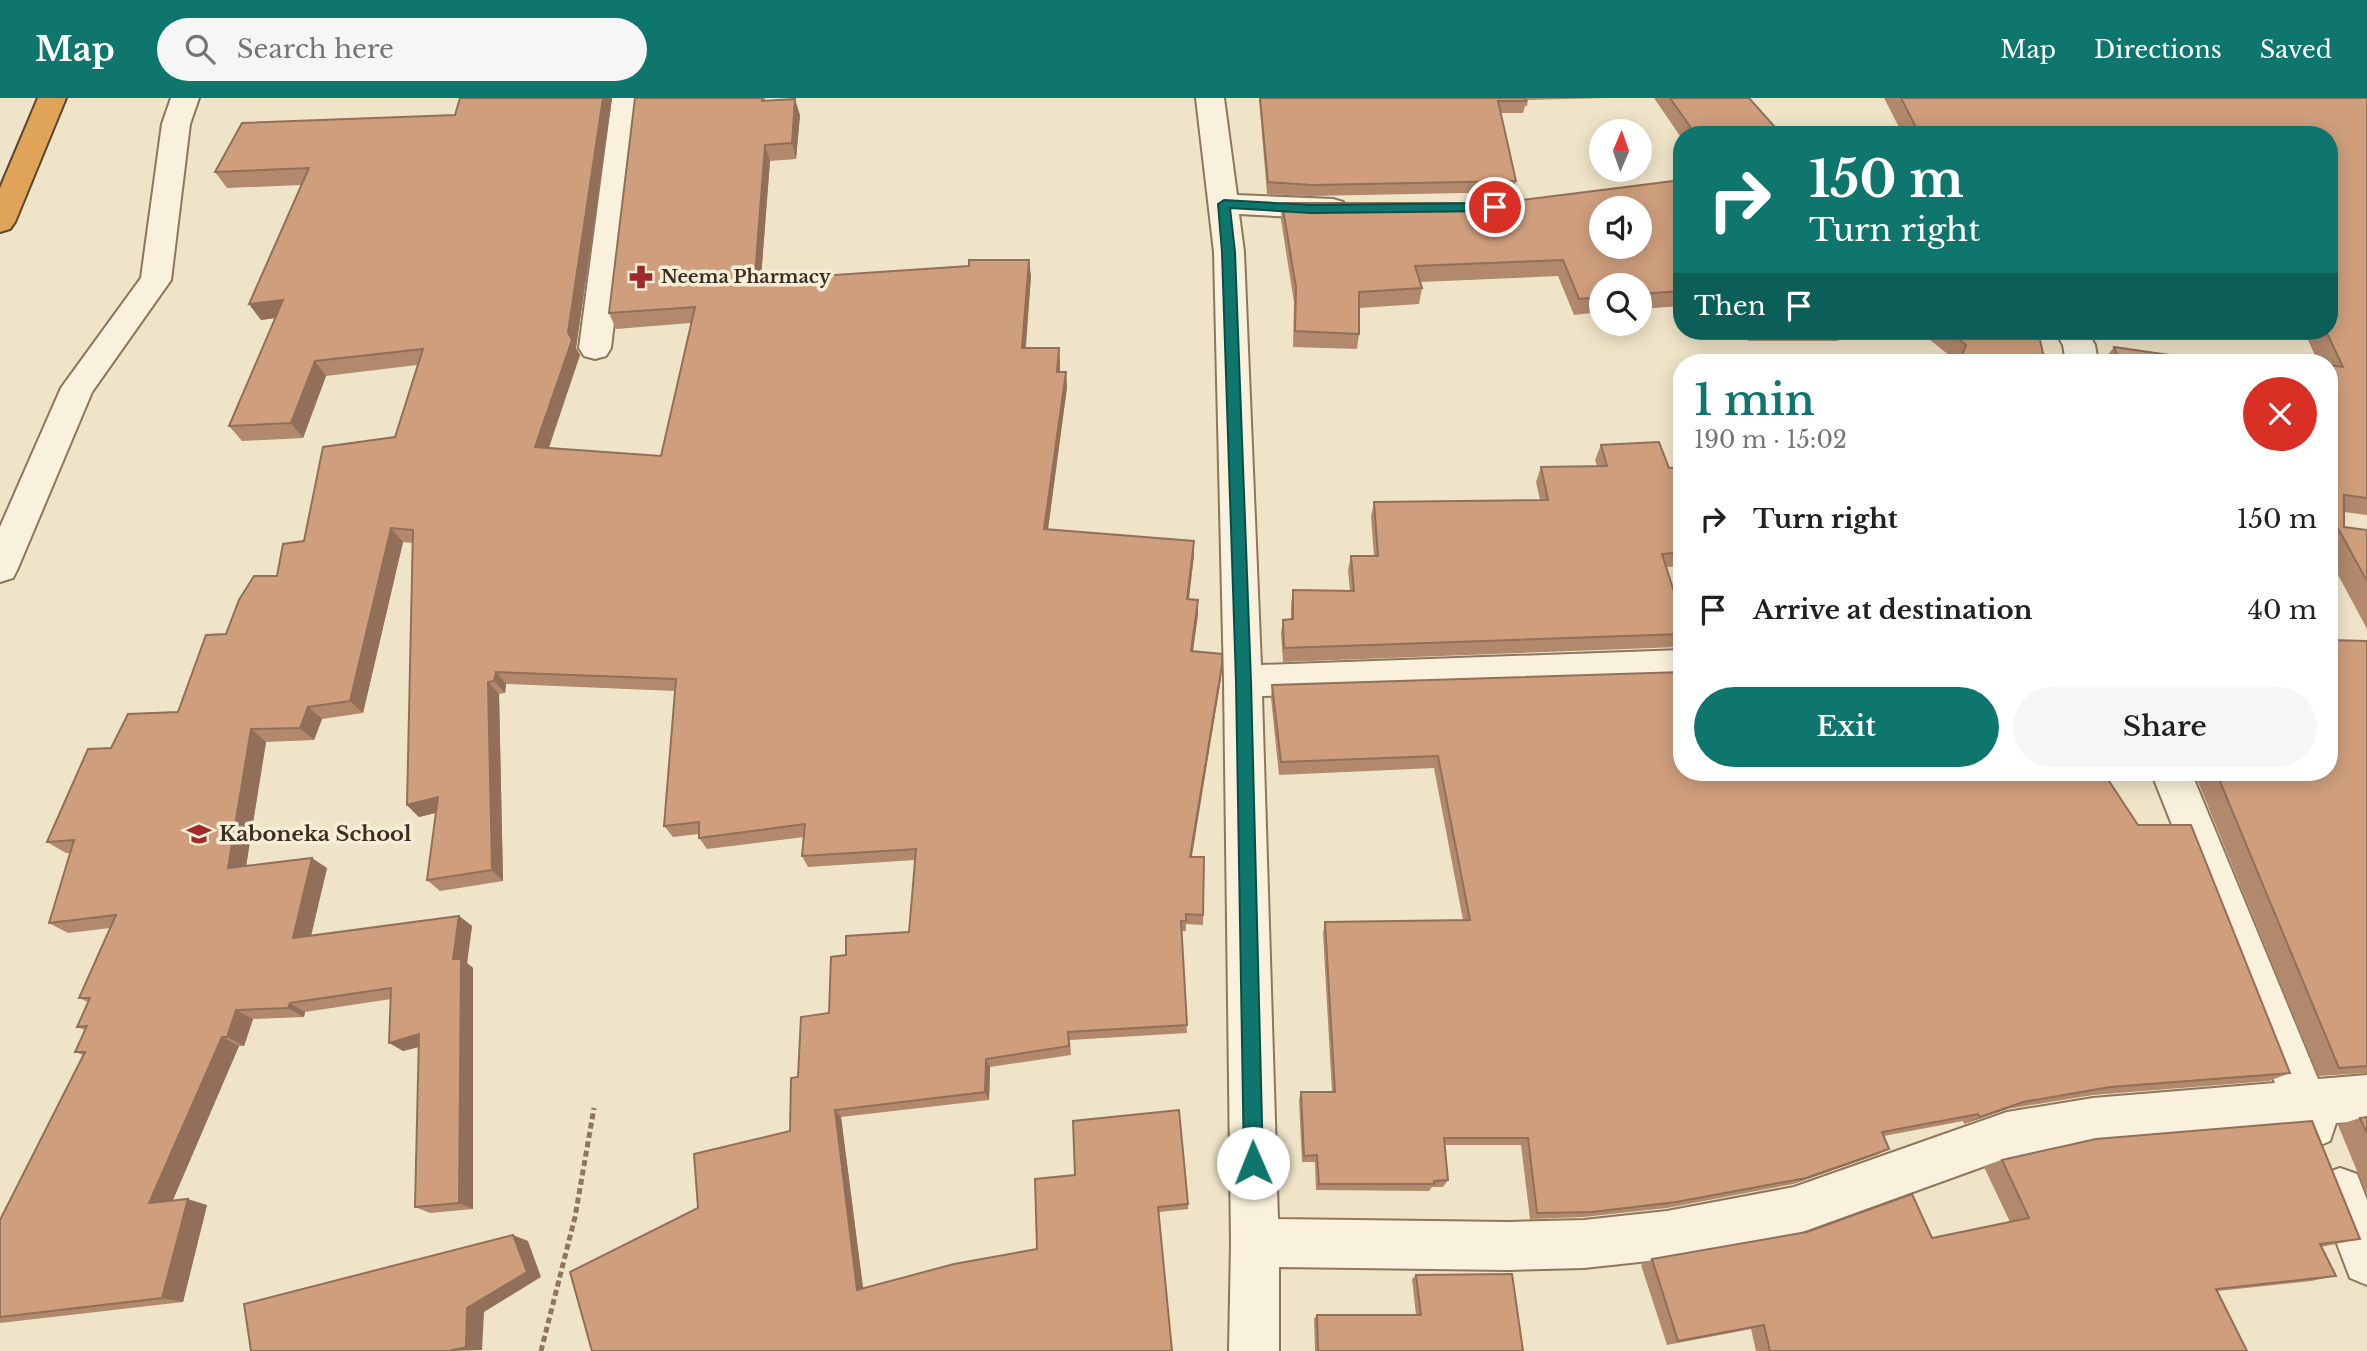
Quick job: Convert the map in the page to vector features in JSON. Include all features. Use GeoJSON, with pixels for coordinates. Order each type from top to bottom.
{"type":"FeatureCollection","features":[{"type":"Feature","properties":{"kind":"highway"},"geometry":{"type":"LineString","coordinates":[[0,222],[52,98]]}},
{"type":"Feature","properties":{"kind":"street"},"geometry":{"type":"LineString","coordinates":[[0,568],[77,388],[156,280],[176,124],[185,98]]}},
{"type":"Feature","properties":{"kind":"street"},"geometry":{"type":"LineString","coordinates":[[595,348],[626,98]]}},
{"type":"Feature","properties":{"kind":"street"},"geometry":{"type":"LineString","coordinates":[[1210,98],[1229,252],[1243,681],[1255,1243],[1254,1351]]}},
{"type":"Feature","properties":{"kind":"street"},"geometry":{"type":"LineString","coordinates":[[1224,204],[1364,208]]}},
{"type":"Feature","properties":{"kind":"street"},"geometry":{"type":"LineString","coordinates":[[1243,681],[1673,666]]}},
{"type":"Feature","properties":{"kind":"street"},"geometry":{"type":"LineString","coordinates":[[2175,781],[2367,1261]]}},
{"type":"Feature","properties":{"kind":"street"},"geometry":{"type":"LineString","coordinates":[[1255,1243],[1584,1244],[1667,1235],[1794,1211],[2007,1135],[2093,1121],[2367,1098]]}},
{"type":"Feature","properties":{"kind":"path"},"geometry":{"type":"LineString","coordinates":[[541,1351],[575,1217],[594,1108]]}},
{"type":"Feature","properties":{"kind":"building"},"geometry":{"type":"Polygon","coordinates":[[[460,98],[603,98],[568,332],[572,340],[535,447],[661,456],[695,307],[609,313],[635,98],[762,98],[762,101],[795,99],[792,143],[765,145],[755,276],[777,275],[775,279],[969,266],[969,260],[1029,260],[1022,348],[1059,348],[1057,372],[1066,372],[1044,529],[1194,541],[1187,599],[1198,600],[1191,651],[1222,654],[1222,665],[1190,857],[1204,857],[1203,915],[1186,914],[1186,921],[1181,921],[1187,1025],[1068,1032],[1069,1046],[986,1059],[985,1092],[835,1110],[857,1290],[954,1264],[1037,1249],[1035,1179],[1075,1175],[1073,1121],[1179,1110],[1188,1204],[1158,1207],[1172,1351],[592,1351],[570,1272],[698,1208],[694,1154],[790,1131],[791,1078],[798,1077],[801,1017],[829,1013],[831,957],[846,955],[846,936],[909,932],[916,849],[802,856],[805,824],[699,838],[699,822],[664,826],[676,679],[496,672],[494,681],[488,682],[492,870],[427,880],[438,797],[407,805],[413,530],[391,528],[350,701],[308,707],[300,728],[251,729],[228,868],[312,858],[293,938],[459,916],[453,959],[461,959],[459,1203],[415,1207],[419,1034],[389,1043],[391,988],[290,1003],[288,1008],[236,1010],[227,1037],[222,1037],[149,1203],[188,1199],[162,1298],[0,1317],[0,1220],[85,1052],[75,1052],[87,1026],[77,1027],[90,998],[79,998],[116,915],[49,923],[74,840],[47,842],[88,749],[111,748],[128,714],[178,712],[206,635],[226,634],[239,600],[254,576],[277,576],[283,544],[304,541],[323,447],[395,437],[423,349],[315,361],[291,423],[229,426],[283,300],[249,304],[309,168],[215,172],[242,123],[455,115],[460,98]]]}},
{"type":"Feature","properties":{"kind":"building"},"geometry":{"type":"Polygon","coordinates":[[[1260,98],[1525,98],[1526,101],[1498,101],[1516,181],[1312,185],[1268,182],[1260,98]]]}},
{"type":"Feature","properties":{"kind":"building"},"geometry":{"type":"Polygon","coordinates":[[[1670,98],[1749,98],[1774,126],[1690,126],[1670,98]]]}},
{"type":"Feature","properties":{"kind":"building"},"geometry":{"type":"Polygon","coordinates":[[[1901,98],[2367,98],[2367,498],[2344,495],[2344,527],[2367,530],[2367,581],[2338,528],[2338,366],[2343,367],[2330,340],[2338,340],[2338,126],[1915,126],[1901,98]]]}},
{"type":"Feature","properties":{"kind":"building"},"geometry":{"type":"Polygon","coordinates":[[[1673,181],[1673,292],[1652,293],[1652,273],[1589,273],[1589,298],[1579,299],[1563,260],[1415,266],[1422,288],[1359,292],[1359,334],[1295,331],[1296,287],[1282,203],[1499,203],[1673,181]]]}},
{"type":"Feature","properties":{"kind":"building"},"geometry":{"type":"Polygon","coordinates":[[[1960,340],[2040,340],[2043,354],[1962,354],[1966,345],[1960,340]]]}},
{"type":"Feature","properties":{"kind":"building"},"geometry":{"type":"Polygon","coordinates":[[[2114,347],[2162,354],[2117,354],[2114,347]]]}},
{"type":"Feature","properties":{"kind":"building"},"geometry":{"type":"Polygon","coordinates":[[[1659,442],[1669,468],[1673,468],[1673,553],[1662,554],[1673,589],[1673,634],[1284,648],[1283,620],[1293,619],[1293,590],[1354,591],[1351,556],[1378,556],[1374,502],[1548,500],[1541,467],[1607,466],[1601,445],[1659,442]]]}},
{"type":"Feature","properties":{"kind":"building"},"geometry":{"type":"Polygon","coordinates":[[[2338,640],[2367,641],[2367,1066],[2339,1068],[2220,781],[2338,781],[2338,640]]]}},
{"type":"Feature","properties":{"kind":"building"},"geometry":{"type":"Polygon","coordinates":[[[1673,672],[1673,781],[2109,781],[2138,825],[2191,825],[2290,1073],[2110,1087],[2023,1102],[1980,1117],[1978,1114],[1882,1132],[1889,1149],[1806,1178],[1676,1202],[1592,1212],[1537,1213],[1528,1138],[1444,1138],[1448,1180],[1434,1181],[1434,1184],[1319,1184],[1317,1155],[1304,1156],[1301,1092],[1335,1092],[1325,922],[1470,920],[1438,756],[1281,762],[1272,685],[1673,672]]]}},
{"type":"Feature","properties":{"kind":"building"},"geometry":{"type":"Polygon","coordinates":[[[2367,1117],[2367,1133],[2360,1118],[2367,1117]]]}},
{"type":"Feature","properties":{"kind":"building"},"geometry":{"type":"Polygon","coordinates":[[[2312,1121],[2360,1239],[2320,1244],[2336,1276],[2216,1289],[2247,1351],[1770,1351],[1764,1325],[1678,1341],[1652,1259],[1807,1232],[1912,1194],[1932,1238],[2029,1218],[2002,1160],[2096,1139],[2312,1121]]]}},
{"type":"Feature","properties":{"kind":"building"},"geometry":{"type":"Polygon","coordinates":[[[513,1235],[527,1272],[467,1308],[466,1347],[449,1351],[251,1351],[244,1304],[513,1235]]]}},
{"type":"Feature","properties":{"kind":"building"},"geometry":{"type":"Polygon","coordinates":[[[1512,1274],[1523,1351],[1318,1351],[1317,1315],[1421,1315],[1416,1275],[1512,1274]]]}},
{"type":"Feature","properties":{"kind":"place","name":"Neema Pharmacy"},"geometry":{"type":"Point","coordinates":[641,277]}},
{"type":"Feature","properties":{"kind":"place","name":"Kaboneka School"},"geometry":{"type":"Point","coordinates":[199,834]}},
{"type":"Feature","properties":{"kind":"route"},"geometry":{"type":"LineString","coordinates":[[1253,1163],[1243,681],[1229,252],[1224,204],[1311,209],[1495,207]]}}]}
